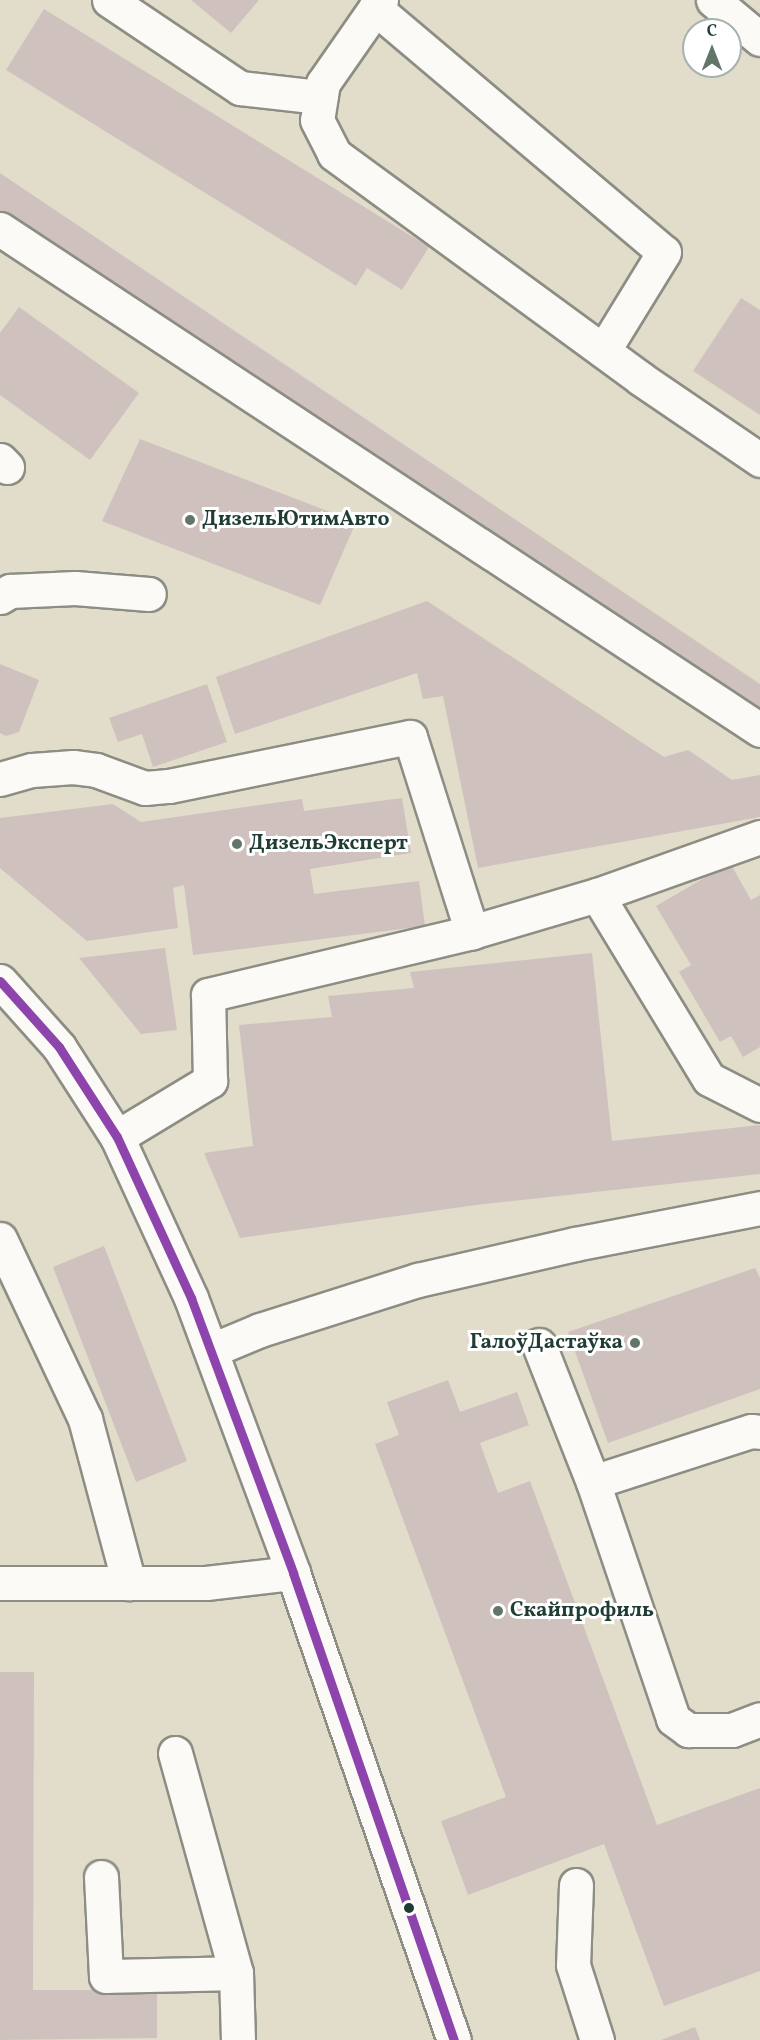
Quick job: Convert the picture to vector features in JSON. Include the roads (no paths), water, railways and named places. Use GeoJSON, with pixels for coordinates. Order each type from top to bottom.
{"type":"FeatureCollection","features":[{"type":"Feature","properties":{"kind":"street"},"geometry":{"type":"LineString","coordinates":[[109,0],[240,88],[320,97]]}},
{"type":"Feature","properties":{"kind":"street"},"geometry":{"type":"LineString","coordinates":[[713,0],[760,39]]}},
{"type":"Feature","properties":{"kind":"street"},"geometry":{"type":"LineString","coordinates":[[603,351],[664,252],[378,4],[322,83],[316,120],[334,154],[603,351],[760,460]]}},
{"type":"Feature","properties":{"kind":"street"},"geometry":{"type":"LineString","coordinates":[[0,229],[760,730]]}},
{"type":"Feature","properties":{"kind":"street"},"geometry":{"type":"LineString","coordinates":[[0,597],[10,591],[75,588],[149,594]]}},
{"type":"Feature","properties":{"kind":"street"},"geometry":{"type":"LineString","coordinates":[[0,779],[32,770],[73,768],[96,770],[145,788],[169,786],[410,737],[472,932]]}},
{"type":"Feature","properties":{"kind":"street"},"geometry":{"type":"LineString","coordinates":[[117,1137],[210,1081],[208,995],[472,932],[597,895],[760,837]]}},
{"type":"Feature","properties":{"kind":"street"},"geometry":{"type":"LineString","coordinates":[[597,895],[709,1079],[760,1104]]}},
{"type":"Feature","properties":{"kind":"street"},"geometry":{"type":"LineString","coordinates":[[0,981],[59,1047],[117,1137],[148,1197],[212,1350],[293,1573],[454,2040]]}},
{"type":"Feature","properties":{"kind":"street"},"geometry":{"type":"LineString","coordinates":[[212,1350],[260,1330],[418,1280],[575,1244],[760,1208]]}},
{"type":"Feature","properties":{"kind":"street"},"geometry":{"type":"LineString","coordinates":[[0,1239],[85,1419],[129,1583]]}},
{"type":"Feature","properties":{"kind":"street"},"geometry":{"type":"LineString","coordinates":[[539,1345],[593,1482],[673,1719],[688,1730],[732,1730],[760,1719]]}},
{"type":"Feature","properties":{"kind":"street"},"geometry":{"type":"LineString","coordinates":[[593,1482],[751,1431],[760,1432]]}},
{"type":"Feature","properties":{"kind":"street"},"geometry":{"type":"LineString","coordinates":[[0,1583],[206,1583],[293,1573]]}},
{"type":"Feature","properties":{"kind":"street"},"geometry":{"type":"LineString","coordinates":[[175,1753],[236,1973],[238,2040]]}},
{"type":"Feature","properties":{"kind":"street"},"geometry":{"type":"LineString","coordinates":[[101,1877],[106,1976],[236,1973]]}},
{"type":"Feature","properties":{"kind":"street"},"geometry":{"type":"LineString","coordinates":[[576,1885],[573,1965],[597,2040]]}},
{"type":"Feature","properties":{"kind":"place","name":"ДизельЮтимАвто"},"geometry":{"type":"Point","coordinates":[190,520]}},
{"type":"Feature","properties":{"kind":"place","name":"ДизельЭксперт"},"geometry":{"type":"Point","coordinates":[237,844]}},
{"type":"Feature","properties":{"kind":"place","name":"ГалоўДастаўка"},"geometry":{"type":"Point","coordinates":[635,1343]}},
{"type":"Feature","properties":{"kind":"place","name":"Скайпрофиль"},"geometry":{"type":"Point","coordinates":[498,1611]}}]}
